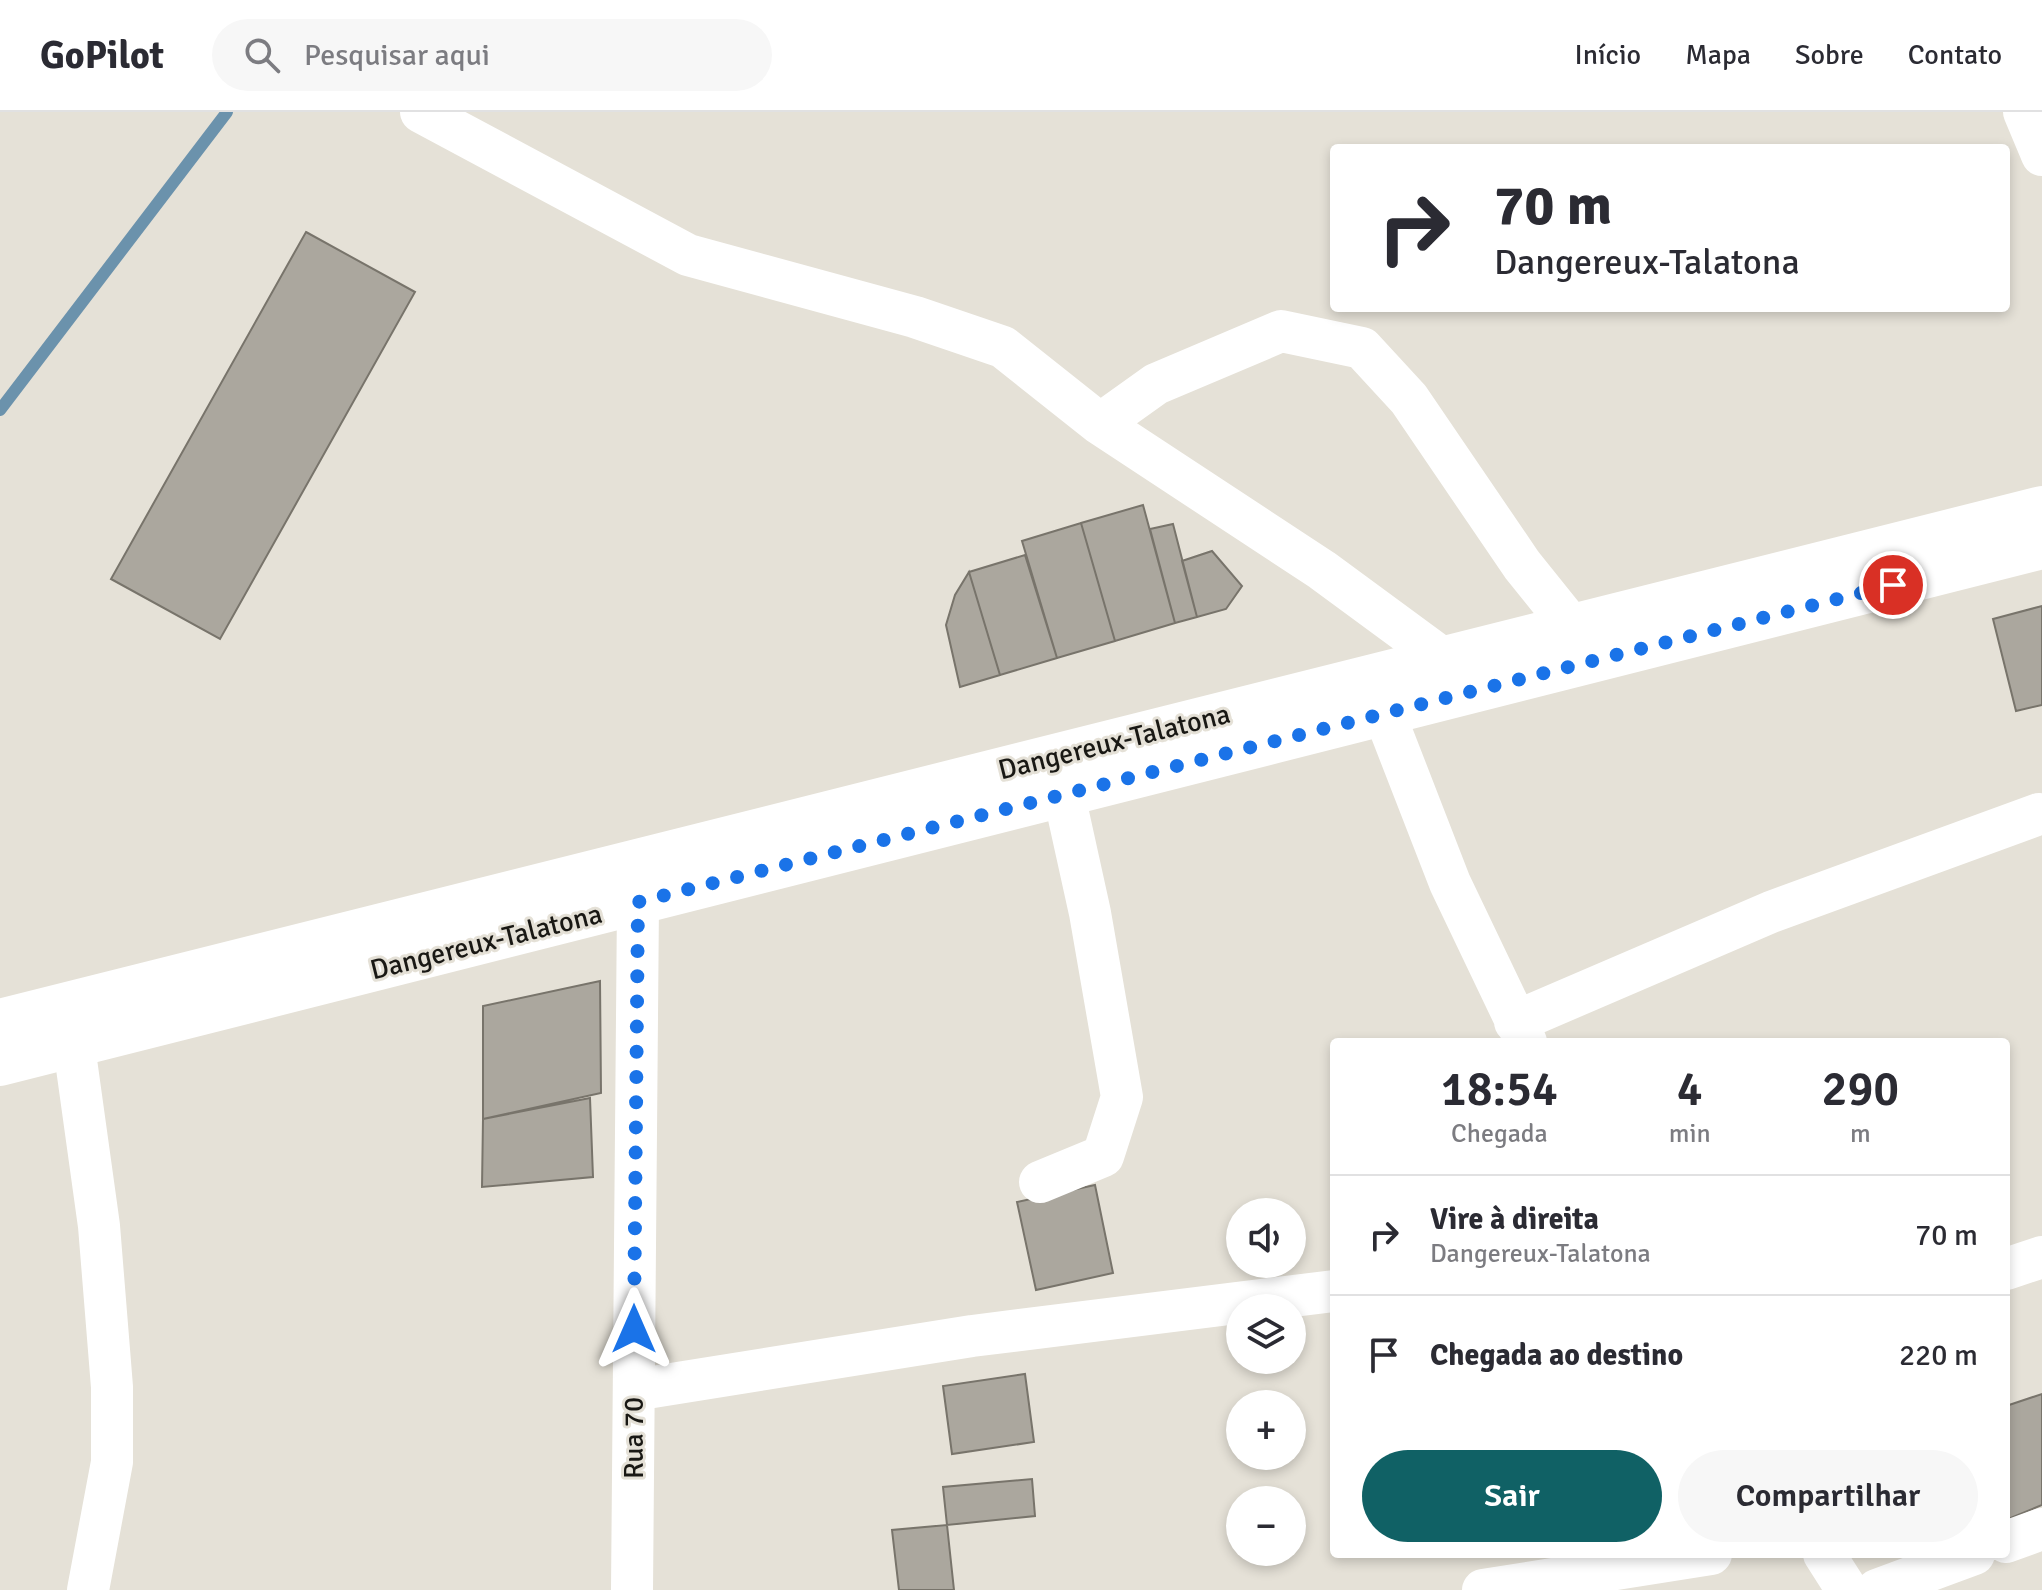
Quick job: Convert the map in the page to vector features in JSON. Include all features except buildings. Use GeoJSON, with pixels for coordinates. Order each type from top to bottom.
{"type":"FeatureCollection","features":[{"type":"Feature","properties":{"kind":"main road","name":"Dangereux-Talatona"},"geometry":{"type":"LineString","coordinates":[[0,1021],[2042,508]]}},
{"type":"Feature","properties":{"kind":"main road","name":"Dangereux-Talatona"},"geometry":{"type":"LineString","coordinates":[[0,1064],[2042,547]]}},
{"type":"Feature","properties":{"kind":"street"},"geometry":{"type":"LineString","coordinates":[[421,112],[688,255],[915,317],[1003,347],[1100,424],[1322,570],[1443,659]]}},
{"type":"Feature","properties":{"kind":"street"},"geometry":{"type":"LineString","coordinates":[[2024,112],[2042,155]]}},
{"type":"Feature","properties":{"kind":"street"},"geometry":{"type":"LineString","coordinates":[[1100,424],[1156,384],[1281,331],[1362,348],[1409,399],[1522,565],[1571,626]]}},
{"type":"Feature","properties":{"kind":"street"},"geometry":{"type":"LineString","coordinates":[[1384,713],[1450,883],[1521,1032],[1771,912],[2039,814]]}},
{"type":"Feature","properties":{"kind":"street"},"geometry":{"type":"LineString","coordinates":[[1040,1182],[1103,1156],[1122,1097],[1090,913],[1064,795]]}},
{"type":"Feature","properties":{"kind":"street","name":"Rua 70"},"geometry":{"type":"LineString","coordinates":[[632,1590],[638,902]]}},
{"type":"Feature","properties":{"kind":"street"},"geometry":{"type":"LineString","coordinates":[[74,1046],[99,1226],[112,1387],[112,1462],[88,1590]]}},
{"type":"Feature","properties":{"kind":"street"},"geometry":{"type":"LineString","coordinates":[[2010,1268],[2042,1257]]}},
{"type":"Feature","properties":{"kind":"street"},"geometry":{"type":"LineString","coordinates":[[634,1390],[972,1336],[1330,1291]]}},
{"type":"Feature","properties":{"kind":"street"},"geometry":{"type":"LineString","coordinates":[[2010,1541],[2042,1529]]}},
{"type":"Feature","properties":{"kind":"street"},"geometry":{"type":"LineString","coordinates":[[1483,1590],[1686,1558]]}},
{"type":"Feature","properties":{"kind":"street"},"geometry":{"type":"LineString","coordinates":[[1827,1558],[1847,1590]]}},
{"type":"Feature","properties":{"kind":"street"},"geometry":{"type":"LineString","coordinates":[[1877,1590],[1963,1558]]}},
{"type":"Feature","properties":{"kind":"waterway"},"geometry":{"type":"LineString","coordinates":[[0,410],[227,112]]}},
{"type":"Feature","properties":{"kind":"route"},"geometry":{"type":"LineString","coordinates":[[634,1329],[638,902],[1893,585]]}}]}
